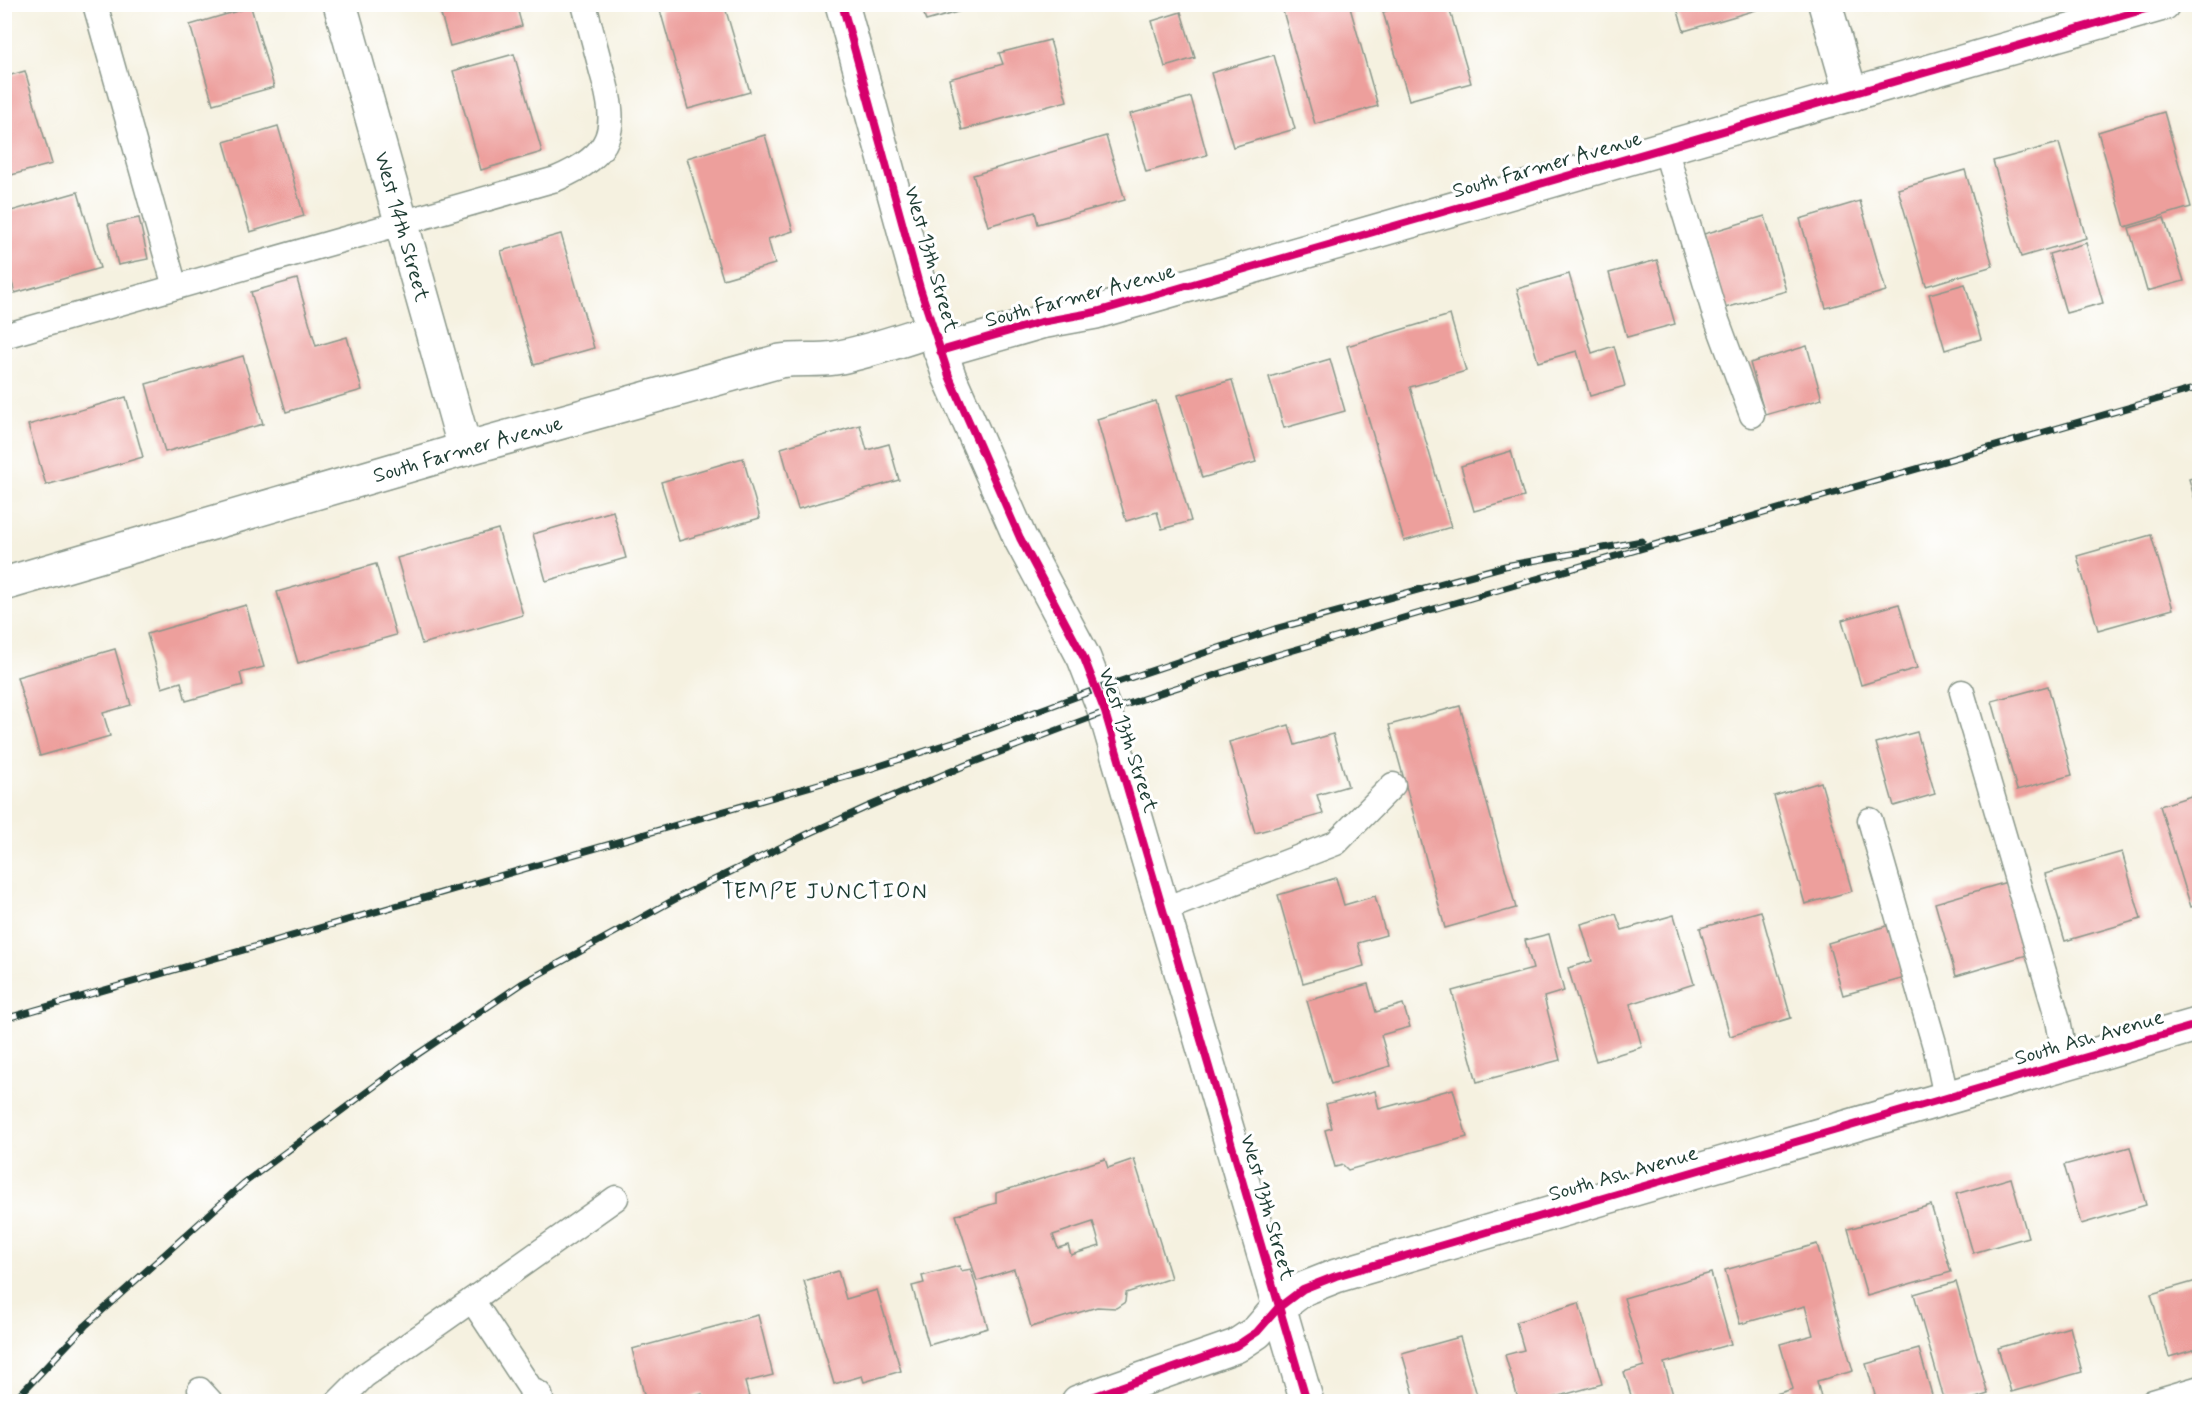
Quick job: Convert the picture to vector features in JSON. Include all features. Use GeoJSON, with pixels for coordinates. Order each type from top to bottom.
{"type":"FeatureCollection","features":[{"type":"Feature","properties":{"kind":"street","name":"West 14th Street"},"geometry":{"type":"LineString","coordinates":[[340,4],[465,449]]}},
{"type":"Feature","properties":{"kind":"street","name":"West 13th Street"},"geometry":{"type":"LineString","coordinates":[[842,4],[937,341],[1020,538],[1084,658],[1096,689],[1307,1401]]}},
{"type":"Feature","properties":{"kind":"street"},"geometry":{"type":"LineString","coordinates":[[1825,4],[1851,95]]}},
{"type":"Feature","properties":{"kind":"street","name":"South Farmer Avenue"},"geometry":{"type":"LineString","coordinates":[[6,579],[780,361],[837,358],[1096,312],[2163,4]]}},
{"type":"Feature","properties":{"kind":"street","name":"South Ash Avenue"},"geometry":{"type":"LineString","coordinates":[[1078,1401],[1236,1346],[1257,1332],[1278,1308],[1303,1289],[1336,1276],[2199,1024]]}},
{"type":"Feature","properties":{"kind":"lane"},"geometry":{"type":"LineString","coordinates":[[95,4],[175,287]]}},
{"type":"Feature","properties":{"kind":"lane"},"geometry":{"type":"LineString","coordinates":[[4,336],[556,179],[575,171],[603,147],[611,129],[611,108],[584,4]]}},
{"type":"Feature","properties":{"kind":"lane"},"geometry":{"type":"LineString","coordinates":[[1665,148],[1714,315],[1752,415]]}},
{"type":"Feature","properties":{"kind":"lane"},"geometry":{"type":"LineString","coordinates":[[1962,692],[2058,1020],[2066,1063]]}},
{"type":"Feature","properties":{"kind":"lane"},"geometry":{"type":"LineString","coordinates":[[1162,910],[1336,843],[1393,784]]}},
{"type":"Feature","properties":{"kind":"lane"},"geometry":{"type":"LineString","coordinates":[[1870,820],[1936,1050],[1946,1097]]}},
{"type":"Feature","properties":{"kind":"lane"},"geometry":{"type":"LineString","coordinates":[[338,1401],[364,1376],[616,1198]]}},
{"type":"Feature","properties":{"kind":"lane"},"geometry":{"type":"LineString","coordinates":[[472,1300],[536,1399]]}},
{"type":"Feature","properties":{"kind":"lane"},"geometry":{"type":"LineString","coordinates":[[2153,1401],[2199,1388]]}},
{"type":"Feature","properties":{"kind":"building"},"geometry":{"type":"Polygon","coordinates":[[[438,4],[516,4],[522,26],[450,46],[438,4]]]}},
{"type":"Feature","properties":{"kind":"building"},"geometry":{"type":"Polygon","coordinates":[[[681,4],[724,4],[750,92],[688,109],[660,10],[681,4]]]}},
{"type":"Feature","properties":{"kind":"building"},"geometry":{"type":"Polygon","coordinates":[[[921,4],[982,4],[982,5],[926,21],[921,4]]]}},
{"type":"Feature","properties":{"kind":"building"},"geometry":{"type":"Polygon","coordinates":[[[1281,4],[1349,4],[1378,106],[1315,124],[1281,4]]]}},
{"type":"Feature","properties":{"kind":"building"},"geometry":{"type":"Polygon","coordinates":[[[1410,4],[1448,4],[1471,83],[1409,100],[1383,12],[1410,4]]]}},
{"type":"Feature","properties":{"kind":"building"},"geometry":{"type":"Polygon","coordinates":[[[1676,5],[1755,5],[1756,10],[1684,31],[1676,5]]]}},
{"type":"Feature","properties":{"kind":"building"},"geometry":{"type":"Polygon","coordinates":[[[251,7],[274,87],[213,104],[190,25],[251,7]]]}},
{"type":"Feature","properties":{"kind":"building"},"geometry":{"type":"Polygon","coordinates":[[[1181,12],[1195,58],[1165,67],[1152,21],[1181,12]]]}},
{"type":"Feature","properties":{"kind":"building"},"geometry":{"type":"Polygon","coordinates":[[[1050,40],[1067,101],[962,130],[949,79],[1003,64],[999,53],[1050,40]]]}},
{"type":"Feature","properties":{"kind":"building"},"geometry":{"type":"Polygon","coordinates":[[[514,54],[542,152],[481,170],[453,71],[514,54]]]}},
{"type":"Feature","properties":{"kind":"building"},"geometry":{"type":"Polygon","coordinates":[[[1274,55],[1295,129],[1233,147],[1211,73],[1274,55]]]}},
{"type":"Feature","properties":{"kind":"building"},"geometry":{"type":"Polygon","coordinates":[[[25,71],[52,164],[4,177],[4,77],[25,71]]]}},
{"type":"Feature","properties":{"kind":"building"},"geometry":{"type":"Polygon","coordinates":[[[1191,97],[1207,155],[1146,172],[1130,114],[1191,97]]]}},
{"type":"Feature","properties":{"kind":"building"},"geometry":{"type":"Polygon","coordinates":[[[2200,101],[2200,128],[2199,128],[2192,103],[2200,101]]]}},
{"type":"Feature","properties":{"kind":"building"},"geometry":{"type":"Polygon","coordinates":[[[2164,112],[2191,207],[2125,227],[2098,132],[2164,112]]]}},
{"type":"Feature","properties":{"kind":"building"},"geometry":{"type":"Polygon","coordinates":[[[278,126],[304,216],[250,232],[224,142],[278,126]]]}},
{"type":"Feature","properties":{"kind":"building"},"geometry":{"type":"Polygon","coordinates":[[[765,135],[793,231],[768,239],[775,264],[723,279],[687,158],[765,135]]]}},
{"type":"Feature","properties":{"kind":"building"},"geometry":{"type":"Polygon","coordinates":[[[1106,136],[1125,200],[1038,224],[1035,212],[988,226],[973,175],[1106,136]]]}},
{"type":"Feature","properties":{"kind":"building"},"geometry":{"type":"Polygon","coordinates":[[[2059,143],[2086,238],[2021,257],[1993,161],[2059,143]]]}},
{"type":"Feature","properties":{"kind":"building"},"geometry":{"type":"Polygon","coordinates":[[[1965,170],[1993,266],[1926,286],[1898,189],[1965,170]]]}},
{"type":"Feature","properties":{"kind":"building"},"geometry":{"type":"Polygon","coordinates":[[[78,192],[100,268],[15,293],[4,255],[4,213],[78,192]]]}},
{"type":"Feature","properties":{"kind":"building"},"geometry":{"type":"Polygon","coordinates":[[[1860,201],[1886,291],[1826,308],[1800,219],[1860,201]]]}},
{"type":"Feature","properties":{"kind":"building"},"geometry":{"type":"Polygon","coordinates":[[[1765,216],[1786,291],[1725,308],[1704,234],[1765,216]]]}},
{"type":"Feature","properties":{"kind":"building"},"geometry":{"type":"Polygon","coordinates":[[[139,218],[148,259],[118,265],[108,224],[139,218]]]}},
{"type":"Feature","properties":{"kind":"building"},"geometry":{"type":"Polygon","coordinates":[[[2164,218],[2184,281],[2147,291],[2129,228],[2164,218]]]}},
{"type":"Feature","properties":{"kind":"building"},"geometry":{"type":"Polygon","coordinates":[[[561,234],[594,348],[534,365],[501,251],[561,234]]]}},
{"type":"Feature","properties":{"kind":"building"},"geometry":{"type":"Polygon","coordinates":[[[2086,243],[2103,303],[2066,313],[2049,254],[2086,243]]]}},
{"type":"Feature","properties":{"kind":"building"},"geometry":{"type":"Polygon","coordinates":[[[1657,260],[1675,324],[1627,337],[1609,273],[1657,260]]]}},
{"type":"Feature","properties":{"kind":"building"},"geometry":{"type":"Polygon","coordinates":[[[1569,274],[1592,353],[1614,346],[1625,386],[1590,396],[1577,351],[1538,362],[1517,289],[1569,274]]]}},
{"type":"Feature","properties":{"kind":"building"},"geometry":{"type":"Polygon","coordinates":[[[297,279],[316,346],[347,337],[362,390],[286,412],[251,292],[297,279]]]}},
{"type":"Feature","properties":{"kind":"building"},"geometry":{"type":"Polygon","coordinates":[[[1965,284],[1981,339],[1945,350],[1929,294],[1965,284]]]}},
{"type":"Feature","properties":{"kind":"building"},"geometry":{"type":"Polygon","coordinates":[[[1450,315],[1466,371],[1410,387],[1451,527],[1404,541],[1347,346],[1450,315]]]}},
{"type":"Feature","properties":{"kind":"building"},"geometry":{"type":"Polygon","coordinates":[[[1807,346],[1822,399],[1765,415],[1750,363],[1807,346]]]}},
{"type":"Feature","properties":{"kind":"building"},"geometry":{"type":"Polygon","coordinates":[[[243,356],[263,424],[165,452],[146,384],[243,356]]]}},
{"type":"Feature","properties":{"kind":"building"},"geometry":{"type":"Polygon","coordinates":[[[1330,359],[1345,411],[1284,428],[1269,377],[1330,359]]]}},
{"type":"Feature","properties":{"kind":"building"},"geometry":{"type":"Polygon","coordinates":[[[1232,380],[1256,462],[1202,478],[1178,395],[1232,380]]]}},
{"type":"Feature","properties":{"kind":"building"},"geometry":{"type":"Polygon","coordinates":[[[126,397],[143,457],[46,485],[28,425],[126,397]]]}},
{"type":"Feature","properties":{"kind":"building"},"geometry":{"type":"Polygon","coordinates":[[[1156,401],[1191,521],[1162,529],[1157,512],[1126,521],[1097,419],[1156,401]]]}},
{"type":"Feature","properties":{"kind":"building"},"geometry":{"type":"Polygon","coordinates":[[[860,425],[867,450],[889,444],[899,480],[798,509],[781,448],[860,425]]]}},
{"type":"Feature","properties":{"kind":"building"},"geometry":{"type":"Polygon","coordinates":[[[1511,451],[1524,497],[1474,511],[1461,466],[1511,451]]]}},
{"type":"Feature","properties":{"kind":"building"},"geometry":{"type":"Polygon","coordinates":[[[743,458],[760,518],[679,541],[661,482],[743,458]]]}},
{"type":"Feature","properties":{"kind":"building"},"geometry":{"type":"Polygon","coordinates":[[[2200,476],[2200,513],[2199,514],[2189,479],[2200,476]]]}},
{"type":"Feature","properties":{"kind":"building"},"geometry":{"type":"Polygon","coordinates":[[[613,511],[626,558],[546,581],[533,534],[613,511]]]}},
{"type":"Feature","properties":{"kind":"building"},"geometry":{"type":"Polygon","coordinates":[[[498,529],[523,615],[422,644],[397,558],[498,529]]]}},
{"type":"Feature","properties":{"kind":"building"},"geometry":{"type":"Polygon","coordinates":[[[2151,535],[2173,609],[2098,630],[2077,556],[2151,535]]]}},
{"type":"Feature","properties":{"kind":"building"},"geometry":{"type":"Polygon","coordinates":[[[376,564],[396,635],[298,663],[277,592],[376,564]]]}},
{"type":"Feature","properties":{"kind":"building"},"geometry":{"type":"Polygon","coordinates":[[[1899,604],[1917,668],[1861,685],[1842,620],[1899,604]]]}},
{"type":"Feature","properties":{"kind":"building"},"geometry":{"type":"Polygon","coordinates":[[[246,605],[264,667],[240,673],[243,685],[186,701],[181,682],[162,688],[147,634],[246,605]]]}},
{"type":"Feature","properties":{"kind":"building"},"geometry":{"type":"Polygon","coordinates":[[[115,649],[131,705],[103,713],[110,736],[40,756],[17,677],[115,649]]]}},
{"type":"Feature","properties":{"kind":"building"},"geometry":{"type":"Polygon","coordinates":[[[2048,686],[2072,775],[2017,790],[1992,701],[2048,686]]]}},
{"type":"Feature","properties":{"kind":"building"},"geometry":{"type":"Polygon","coordinates":[[[1460,706],[1516,908],[1445,928],[1389,725],[1460,706]]]}},
{"type":"Feature","properties":{"kind":"building"},"geometry":{"type":"Polygon","coordinates":[[[1289,725],[1295,745],[1333,734],[1348,786],[1317,795],[1323,814],[1255,833],[1229,742],[1289,725]]]}},
{"type":"Feature","properties":{"kind":"building"},"geometry":{"type":"Polygon","coordinates":[[[1917,732],[1935,794],[1894,806],[1876,743],[1917,732]]]}},
{"type":"Feature","properties":{"kind":"building"},"geometry":{"type":"Polygon","coordinates":[[[1821,782],[1852,891],[1805,904],[1774,796],[1821,782]]]}},
{"type":"Feature","properties":{"kind":"building"},"geometry":{"type":"Polygon","coordinates":[[[2200,793],[2200,904],[2191,907],[2160,806],[2200,793]]]}},
{"type":"Feature","properties":{"kind":"building"},"geometry":{"type":"Polygon","coordinates":[[[2122,852],[2141,919],[2065,941],[2045,874],[2122,852]]]}},
{"type":"Feature","properties":{"kind":"building"},"geometry":{"type":"Polygon","coordinates":[[[1336,878],[1344,905],[1375,896],[1386,935],[1358,943],[1364,966],[1303,983],[1278,895],[1336,878]]]}},
{"type":"Feature","properties":{"kind":"building"},"geometry":{"type":"Polygon","coordinates":[[[2007,882],[2027,955],[1956,976],[1935,903],[2007,882]]]}},
{"type":"Feature","properties":{"kind":"building"},"geometry":{"type":"Polygon","coordinates":[[[1761,911],[1791,1018],[1730,1036],[1700,928],[1761,911]]]}},
{"type":"Feature","properties":{"kind":"building"},"geometry":{"type":"Polygon","coordinates":[[[1616,914],[1622,930],[1674,915],[1694,984],[1630,1004],[1642,1047],[1596,1061],[1568,968],[1592,961],[1581,924],[1616,914]]]}},
{"type":"Feature","properties":{"kind":"building"},"geometry":{"type":"Polygon","coordinates":[[[1890,925],[1905,978],[1843,995],[1828,943],[1890,925]]]}},
{"type":"Feature","properties":{"kind":"building"},"geometry":{"type":"Polygon","coordinates":[[[1549,934],[1564,991],[1544,997],[1560,1060],[1477,1082],[1452,991],[1533,969],[1525,940],[1549,934]]]}},
{"type":"Feature","properties":{"kind":"building"},"geometry":{"type":"Polygon","coordinates":[[[1368,984],[1376,1012],[1403,1004],[1410,1027],[1381,1035],[1390,1066],[1331,1084],[1307,1001],[1368,984]]]}},
{"type":"Feature","properties":{"kind":"building"},"geometry":{"type":"Polygon","coordinates":[[[1453,1089],[1467,1137],[1348,1170],[1343,1165],[1335,1167],[1325,1130],[1332,1128],[1326,1104],[1375,1091],[1379,1109],[1453,1089]]]}},
{"type":"Feature","properties":{"kind":"building"},"geometry":{"type":"Polygon","coordinates":[[[2130,1147],[2146,1205],[2081,1224],[2064,1165],[2130,1147]]]}},
{"type":"Feature","properties":{"kind":"building"},"geometry":{"type":"Polygon","coordinates":[[[1105,1159],[1108,1168],[1134,1159],[1171,1278],[1126,1293],[1125,1302],[1116,1308],[1097,1307],[1031,1327],[1014,1269],[977,1281],[956,1215],[996,1203],[996,1193],[1105,1159]],[[1093,1222],[1053,1235],[1058,1248],[1068,1245],[1071,1255],[1100,1246],[1093,1222]]]}},
{"type":"Feature","properties":{"kind":"building"},"geometry":{"type":"Polygon","coordinates":[[[2011,1178],[2028,1237],[1973,1253],[1956,1194],[2011,1178]]]}},
{"type":"Feature","properties":{"kind":"building"},"geometry":{"type":"Polygon","coordinates":[[[1931,1205],[1951,1272],[1867,1296],[1848,1229],[1931,1205]]]}},
{"type":"Feature","properties":{"kind":"building"},"geometry":{"type":"Polygon","coordinates":[[[1817,1244],[1853,1371],[1817,1381],[1822,1402],[1763,1402],[1762,1398],[1793,1389],[1780,1344],[1813,1335],[1805,1306],[1740,1324],[1725,1270],[1817,1244]]]}},
{"type":"Feature","properties":{"kind":"building"},"geometry":{"type":"Polygon","coordinates":[[[959,1266],[961,1271],[971,1269],[988,1328],[929,1345],[912,1286],[924,1283],[922,1276],[959,1266]]]}},
{"type":"Feature","properties":{"kind":"building"},"geometry":{"type":"Polygon","coordinates":[[[838,1271],[846,1299],[877,1290],[901,1371],[864,1382],[862,1376],[834,1384],[804,1281],[838,1271]]]}},
{"type":"Feature","properties":{"kind":"building"},"geometry":{"type":"Polygon","coordinates":[[[1711,1273],[1731,1344],[1664,1363],[1675,1402],[1633,1402],[1624,1372],[1644,1366],[1624,1298],[1711,1273]]]}},
{"type":"Feature","properties":{"kind":"building"},"geometry":{"type":"Polygon","coordinates":[[[2200,1280],[2200,1348],[2169,1357],[2151,1294],[2200,1280]]]}},
{"type":"Feature","properties":{"kind":"building"},"geometry":{"type":"Polygon","coordinates":[[[1956,1282],[1988,1394],[1964,1402],[1945,1402],[1914,1294],[1956,1282]]]}},
{"type":"Feature","properties":{"kind":"building"},"geometry":{"type":"Polygon","coordinates":[[[1579,1303],[1602,1384],[1549,1399],[1550,1402],[1519,1402],[1505,1355],[1524,1350],[1516,1322],[1579,1303]]]}},
{"type":"Feature","properties":{"kind":"building"},"geometry":{"type":"Polygon","coordinates":[[[758,1315],[773,1375],[745,1382],[749,1397],[731,1402],[704,1402],[702,1394],[673,1402],[646,1402],[632,1349],[758,1315]]]}},
{"type":"Feature","properties":{"kind":"building"},"geometry":{"type":"Polygon","coordinates":[[[2070,1327],[2082,1372],[2011,1392],[1998,1348],[2070,1327]]]}},
{"type":"Feature","properties":{"kind":"building"},"geometry":{"type":"Polygon","coordinates":[[[1460,1337],[1479,1402],[1416,1402],[1402,1353],[1460,1337]]]}},
{"type":"Feature","properties":{"kind":"building"},"geometry":{"type":"Polygon","coordinates":[[[1919,1349],[1934,1402],[1877,1402],[1866,1364],[1919,1349]]]}},
{"type":"Feature","properties":{"kind":"railway"},"geometry":{"type":"LineString","coordinates":[[13,1402],[85,1326],[244,1183],[415,1056],[523,983],[681,896],[808,834],[966,765],[1105,712],[1277,655],[2200,387]]}},
{"type":"Feature","properties":{"kind":"railway"},"geometry":{"type":"LineString","coordinates":[[4,1019],[867,770],[1275,629],[1505,566],[1642,541]]}},
{"type":"Feature","properties":{"kind":"cycle path"},"geometry":{"type":"LineString","coordinates":[[842,4],[920,288],[949,376],[1020,538],[1084,658],[1105,712],[1307,1402]]}},
{"type":"Feature","properties":{"kind":"cycle path"},"geometry":{"type":"LineString","coordinates":[[940,351],[1041,322],[1096,312],[2163,4]]}},
{"type":"Feature","properties":{"kind":"cycle path"},"geometry":{"type":"LineString","coordinates":[[1078,1402],[1236,1346],[1257,1332],[1278,1308],[1303,1289],[1336,1276],[2200,1024]]}},
{"type":"Feature","properties":{"kind":"district","name":"TEMPE JUNCTION"},"geometry":{"type":"Point","coordinates":[825,890]}}]}
